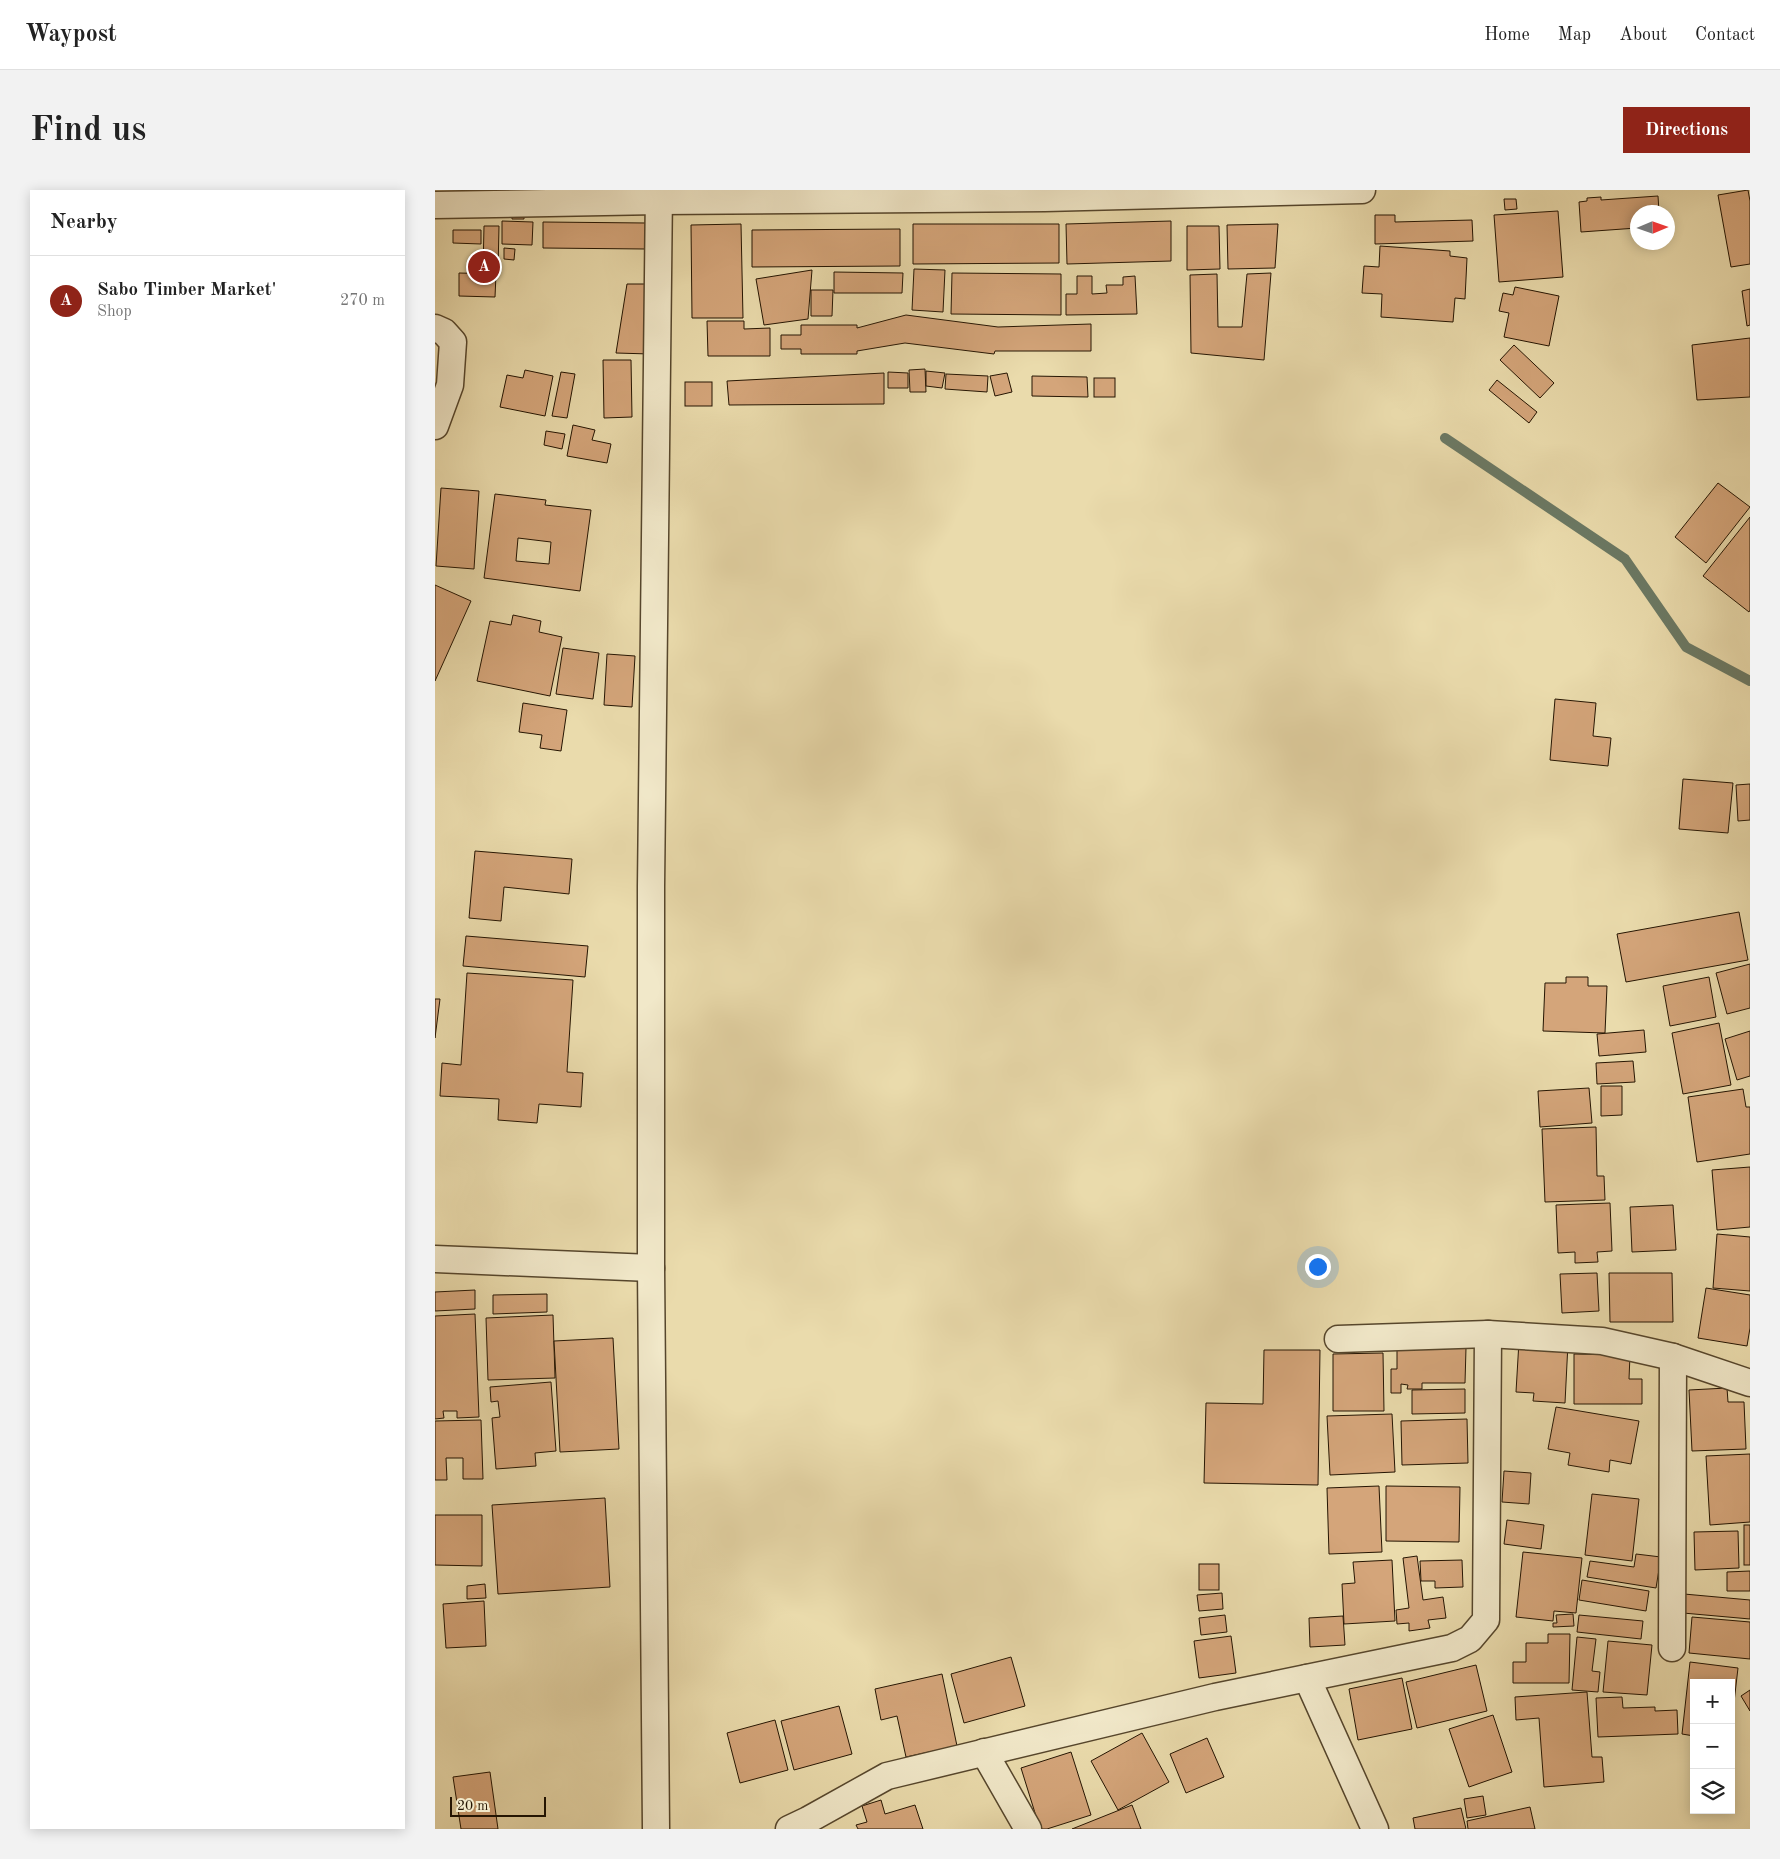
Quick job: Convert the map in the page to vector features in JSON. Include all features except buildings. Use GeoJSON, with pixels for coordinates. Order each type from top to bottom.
{"type":"FeatureCollection","features":[{"type":"Feature","properties":{"kind":"street"},"geometry":{"type":"LineString","coordinates":[[435,205],[659,195],[1045,194],[1362,190]]}},
{"type":"Feature","properties":{"kind":"street"},"geometry":{"type":"LineString","coordinates":[[656,1829],[651,1268],[651,886],[659,195]]}},
{"type":"Feature","properties":{"kind":"street"},"geometry":{"type":"LineString","coordinates":[[435,328],[445,332],[453,342],[449,385],[435,426]]}},
{"type":"Feature","properties":{"kind":"street"},"geometry":{"type":"LineString","coordinates":[[435,1259],[651,1268]]}},
{"type":"Feature","properties":{"kind":"street"},"geometry":{"type":"LineString","coordinates":[[1337,1339],[1488,1334],[1601,1341],[1673,1357],[1750,1383]]}},
{"type":"Feature","properties":{"kind":"street"},"geometry":{"type":"LineString","coordinates":[[789,1829],[887,1776],[1215,1697],[1451,1648],[1470,1639],[1486,1620],[1488,1334]]}},
{"type":"Feature","properties":{"kind":"street"},"geometry":{"type":"LineString","coordinates":[[1672,1648],[1673,1357]]}},
{"type":"Feature","properties":{"kind":"street"},"geometry":{"type":"LineString","coordinates":[[1307,1678],[1375,1829]]}},
{"type":"Feature","properties":{"kind":"street"},"geometry":{"type":"LineString","coordinates":[[984,1752],[1028,1829]]}},
{"type":"Feature","properties":{"kind":"waterway"},"geometry":{"type":"LineString","coordinates":[[1445,438],[1625,559],[1686,647],[1750,681]]}},
{"type":"Feature","properties":{"kind":"place","name":"Sabo Timber Market'"},"geometry":{"type":"Point","coordinates":[484,267]}}]}
